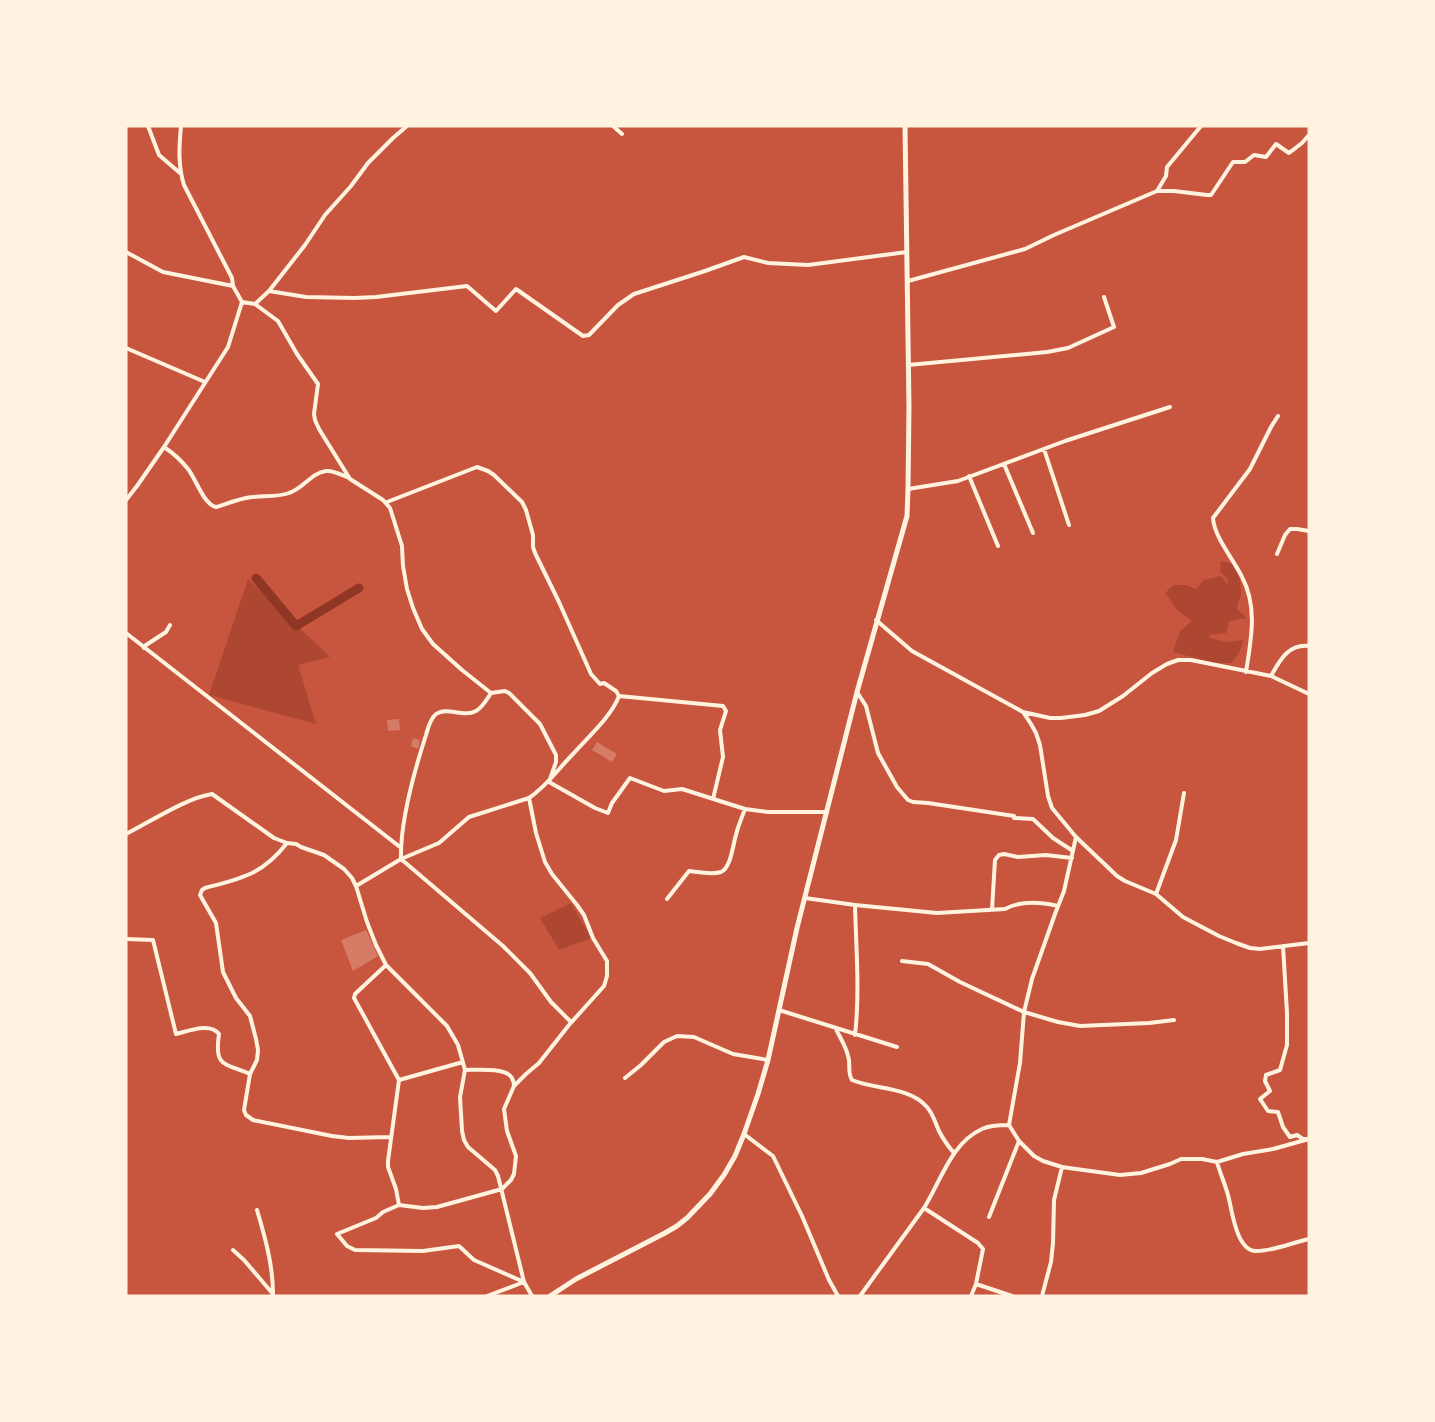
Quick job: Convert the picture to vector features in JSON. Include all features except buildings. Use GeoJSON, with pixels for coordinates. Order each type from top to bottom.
{"type":"FeatureCollection","features":[{"type":"Feature","properties":{"kind":"street"},"geometry":{"type":"LineString","coordinates":[[148,126],[159,155],[180,173]]}},
{"type":"Feature","properties":{"kind":"street"},"geometry":{"type":"LineString","coordinates":[[126,500],[164,447],[228,347],[242,302],[233,286],[232,278],[184,185],[180,173],[181,126]]}},
{"type":"Feature","properties":{"kind":"street"},"geometry":{"type":"LineString","coordinates":[[255,304],[269,291],[305,245],[325,215],[351,186],[368,163],[407,126]]}},
{"type":"Feature","properties":{"kind":"street"},"geometry":{"type":"LineString","coordinates":[[613,126],[622,134]]}},
{"type":"Feature","properties":{"kind":"street"},"geometry":{"type":"LineString","coordinates":[[550,1296],[576,1279],[665,1233],[687,1218],[710,1194],[735,1156],[758,1094],[768,1060],[804,898],[876,620],[906,516],[908,489],[908,281],[906,126]]}},
{"type":"Feature","properties":{"kind":"street"},"geometry":{"type":"LineString","coordinates":[[1156,191],[1166,176],[1167,167],[1201,126]]}},
{"type":"Feature","properties":{"kind":"street"},"geometry":{"type":"LineString","coordinates":[[908,281],[1025,249],[1156,191],[1211,195],[1233,162],[1246,162],[1254,155],[1266,157],[1276,144],[1289,153],[1309,135]]}},
{"type":"Feature","properties":{"kind":"street"},"geometry":{"type":"LineString","coordinates":[[126,252],[163,272],[233,286]]}},
{"type":"Feature","properties":{"kind":"street"},"geometry":{"type":"LineString","coordinates":[[269,291],[306,297],[355,298],[467,286],[496,311],[516,289],[583,336],[586,336],[618,305],[634,294],[744,256],[768,263],[808,265],[907,252]]}},
{"type":"Feature","properties":{"kind":"street"},"geometry":{"type":"LineString","coordinates":[[908,365],[1047,352],[1068,348],[1114,327],[1104,297]]}},
{"type":"Feature","properties":{"kind":"street"},"geometry":{"type":"LineString","coordinates":[[242,302],[255,304],[278,321],[297,354],[318,384],[315,420],[322,435],[352,482],[387,502],[402,546],[407,589],[422,629],[433,644],[462,670],[491,693],[509,692],[540,724],[556,755],[556,762],[549,782]]}},
{"type":"Feature","properties":{"kind":"street"},"geometry":{"type":"LineString","coordinates":[[126,348],[205,382]]}},
{"type":"Feature","properties":{"kind":"street"},"geometry":{"type":"LineString","coordinates":[[908,489],[958,481],[1065,441],[1170,407]]}},
{"type":"Feature","properties":{"kind":"street"},"geometry":{"type":"LineString","coordinates":[[1246,672],[1253,620],[1249,595],[1243,578],[1214,526],[1214,518],[1250,469],[1278,416]]}},
{"type":"Feature","properties":{"kind":"street"},"geometry":{"type":"LineString","coordinates":[[164,447],[176,455],[190,471],[207,502],[213,507],[246,498],[287,494],[317,474],[327,471],[349,478]]}},
{"type":"Feature","properties":{"kind":"street"},"geometry":{"type":"LineString","coordinates":[[1044,449],[1069,525]]}},
{"type":"Feature","properties":{"kind":"street"},"geometry":{"type":"LineString","coordinates":[[1004,464],[1033,533]]}},
{"type":"Feature","properties":{"kind":"street"},"geometry":{"type":"LineString","coordinates":[[387,502],[477,467],[494,475],[522,502],[526,510],[533,535],[533,548],[591,674],[600,684],[604,683],[616,691],[619,696]]}},
{"type":"Feature","properties":{"kind":"street"},"geometry":{"type":"LineString","coordinates":[[969,476],[998,546]]}},
{"type":"Feature","properties":{"kind":"street"},"geometry":{"type":"LineString","coordinates":[[1277,554],[1290,529],[1309,531]]}},
{"type":"Feature","properties":{"kind":"street"},"geometry":{"type":"LineString","coordinates":[[876,620],[912,651],[1023,712],[1050,718],[1091,714],[1099,711],[1123,696],[1152,672],[1178,660],[1191,660],[1271,676],[1309,694]]}},
{"type":"Feature","properties":{"kind":"street"},"geometry":{"type":"LineString","coordinates":[[144,648],[166,632],[170,625]]}},
{"type":"Feature","properties":{"kind":"street"},"geometry":{"type":"LineString","coordinates":[[126,633],[400,847]]}},
{"type":"Feature","properties":{"kind":"street"},"geometry":{"type":"LineString","coordinates":[[1271,676],[1281,658],[1292,649],[1299,646],[1309,646]]}},
{"type":"Feature","properties":{"kind":"street"},"geometry":{"type":"LineString","coordinates":[[857,692],[866,706],[878,753],[897,787],[908,800],[1014,816],[1014,818],[1033,819],[1053,838],[1073,851]]}},
{"type":"Feature","properties":{"kind":"street"},"geometry":{"type":"LineString","coordinates":[[491,693],[476,711],[466,714],[445,711],[432,718],[411,787],[400,847],[401,858],[503,946],[530,974],[551,1002],[571,1022]]}},
{"type":"Feature","properties":{"kind":"street"},"geometry":{"type":"LineString","coordinates":[[356,886],[401,858],[439,843],[469,816],[529,798],[549,782],[572,754],[596,730],[619,696]]}},
{"type":"Feature","properties":{"kind":"street"},"geometry":{"type":"LineString","coordinates":[[619,696],[724,706],[726,711],[720,730],[723,757],[713,799]]}},
{"type":"Feature","properties":{"kind":"street"},"geometry":{"type":"LineString","coordinates":[[1023,712],[1032,724],[1038,739],[1049,802],[1057,815],[1076,837],[1117,876],[1156,894],[1183,917],[1219,936],[1250,948],[1260,949],[1309,943]]}},
{"type":"Feature","properties":{"kind":"street"},"geometry":{"type":"LineString","coordinates":[[549,782],[595,808],[608,813],[612,802],[630,778],[664,791],[682,789],[746,809],[768,812],[827,812]]}},
{"type":"Feature","properties":{"kind":"street"},"geometry":{"type":"LineString","coordinates":[[126,834],[184,803],[212,794],[274,838],[324,855],[352,878],[373,937],[386,965],[447,1026],[458,1045],[465,1070],[460,1097],[464,1140],[468,1147],[495,1170],[498,1176],[524,1282],[532,1296]]}},
{"type":"Feature","properties":{"kind":"street"},"geometry":{"type":"LineString","coordinates":[[1156,894],[1176,840],[1184,794]]}},
{"type":"Feature","properties":{"kind":"street"},"geometry":{"type":"LineString","coordinates":[[524,1282],[474,1260],[458,1246],[423,1251],[355,1250],[347,1246],[337,1234],[376,1218],[399,1205],[432,1208],[502,1189],[511,1180],[516,1166],[516,1156],[507,1131],[504,1109],[514,1086],[539,1063],[571,1022],[604,986],[607,976],[607,961],[593,938],[584,915],[545,862],[536,833],[529,798]]}},
{"type":"Feature","properties":{"kind":"street"},"geometry":{"type":"LineString","coordinates":[[667,899],[689,871],[716,873],[726,868],[746,809]]}},
{"type":"Feature","properties":{"kind":"street"},"geometry":{"type":"LineString","coordinates":[[1076,837],[1067,882],[1032,979],[1024,1012],[1020,1063],[1009,1125],[1019,1141],[1034,1156],[1043,1161],[1062,1167],[1120,1175],[1141,1173],[1181,1159],[1202,1159],[1217,1162],[1309,1139]]}},
{"type":"Feature","properties":{"kind":"street"},"geometry":{"type":"LineString","coordinates":[[287,843],[277,856],[259,870],[240,879],[205,888],[200,895],[216,923],[223,972],[236,998],[250,1016],[258,1050],[257,1060],[250,1074],[244,1110],[246,1115],[253,1120],[279,1127],[348,1138],[391,1137]]}},
{"type":"Feature","properties":{"kind":"street"},"geometry":{"type":"LineString","coordinates":[[992,910],[995,860],[997,856],[1004,854],[1018,857],[1046,855],[1072,858]]}},
{"type":"Feature","properties":{"kind":"street"},"geometry":{"type":"LineString","coordinates":[[804,898],[937,913],[1005,909],[1012,905],[1041,902],[1058,906]]}},
{"type":"Feature","properties":{"kind":"street"},"geometry":{"type":"LineString","coordinates":[[855,905],[858,995],[856,1035]]}},
{"type":"Feature","properties":{"kind":"street"},"geometry":{"type":"LineString","coordinates":[[126,939],[154,940],[176,1034],[199,1029],[216,1030],[219,1034],[218,1055],[223,1064],[250,1074]]}},
{"type":"Feature","properties":{"kind":"street"},"geometry":{"type":"LineString","coordinates":[[1283,946],[1287,1013],[1286,1050],[1280,1070],[1266,1075],[1265,1081],[1270,1091],[1260,1099],[1268,1111],[1278,1112],[1282,1127],[1290,1137],[1297,1135],[1303,1139],[1309,1139]]}},
{"type":"Feature","properties":{"kind":"street"},"geometry":{"type":"LineString","coordinates":[[902,961],[928,964],[960,982],[1024,1012],[1058,1022],[1080,1026],[1174,1020]]}},
{"type":"Feature","properties":{"kind":"street"},"geometry":{"type":"LineString","coordinates":[[386,965],[355,994],[354,998],[399,1080],[388,1161],[399,1205]]}},
{"type":"Feature","properties":{"kind":"street"},"geometry":{"type":"LineString","coordinates":[[779,1010],[897,1047]]}},
{"type":"Feature","properties":{"kind":"street"},"geometry":{"type":"LineString","coordinates":[[836,1029],[848,1053],[849,1073],[852,1080],[910,1094],[922,1102],[934,1116],[945,1142],[954,1153]]}},
{"type":"Feature","properties":{"kind":"street"},"geometry":{"type":"LineString","coordinates":[[625,1078],[664,1042],[678,1036],[694,1037],[728,1052],[768,1060]]}},
{"type":"Feature","properties":{"kind":"street"},"geometry":{"type":"LineString","coordinates":[[399,1080],[463,1062]]}},
{"type":"Feature","properties":{"kind":"street"},"geometry":{"type":"LineString","coordinates":[[465,1070],[499,1071],[508,1074],[512,1078],[514,1086]]}},
{"type":"Feature","properties":{"kind":"street"},"geometry":{"type":"LineString","coordinates":[[860,1296],[924,1208],[954,1153],[969,1136],[982,1129],[1009,1125]]}},
{"type":"Feature","properties":{"kind":"street"},"geometry":{"type":"LineString","coordinates":[[744,1134],[773,1156],[838,1296]]}},
{"type":"Feature","properties":{"kind":"street"},"geometry":{"type":"LineString","coordinates":[[989,1217],[1019,1141]]}},
{"type":"Feature","properties":{"kind":"street"},"geometry":{"type":"LineString","coordinates":[[1217,1162],[1239,1236],[1250,1250],[1272,1249],[1309,1240]]}},
{"type":"Feature","properties":{"kind":"street"},"geometry":{"type":"LineString","coordinates":[[1042,1296],[1051,1262],[1054,1200],[1062,1167]]}},
{"type":"Feature","properties":{"kind":"street"},"geometry":{"type":"LineString","coordinates":[[924,1208],[981,1246],[982,1253],[976,1284],[970,1296]]}},
{"type":"Feature","properties":{"kind":"street"},"geometry":{"type":"LineString","coordinates":[[257,1210],[271,1266],[273,1295]]}},
{"type":"Feature","properties":{"kind":"street"},"geometry":{"type":"LineString","coordinates":[[233,1250],[244,1260],[273,1295]]}},
{"type":"Feature","properties":{"kind":"street"},"geometry":{"type":"LineString","coordinates":[[488,1296],[524,1282]]}},
{"type":"Feature","properties":{"kind":"street"},"geometry":{"type":"LineString","coordinates":[[976,1284],[1012,1296]]}},
{"type":"Feature","properties":{"kind":"shaded area"},"geometry":{"type":"Polygon","coordinates":[[[1221,561],[1231,563],[1240,579],[1241,596],[1237,609],[1247,618],[1229,621],[1226,633],[1209,635],[1210,638],[1227,642],[1243,640],[1240,651],[1232,663],[1214,663],[1173,652],[1180,631],[1192,621],[1177,610],[1165,593],[1174,585],[1186,585],[1196,589],[1204,580],[1221,576],[1228,585],[1228,579],[1220,572],[1221,561]]]}},
{"type":"Feature","properties":{"kind":"shaded area"},"geometry":{"type":"Polygon","coordinates":[[[248,579],[330,657],[298,665],[316,724],[209,695],[248,579]]]}},
{"type":"Feature","properties":{"kind":"shaded area"},"geometry":{"type":"Polygon","coordinates":[[[571,903],[591,938],[559,950],[540,918],[571,903]]]}},
{"type":"Feature","properties":{"kind":"waterway"},"geometry":{"type":"LineString","coordinates":[[256,578],[296,626],[359,588]]}}]}
